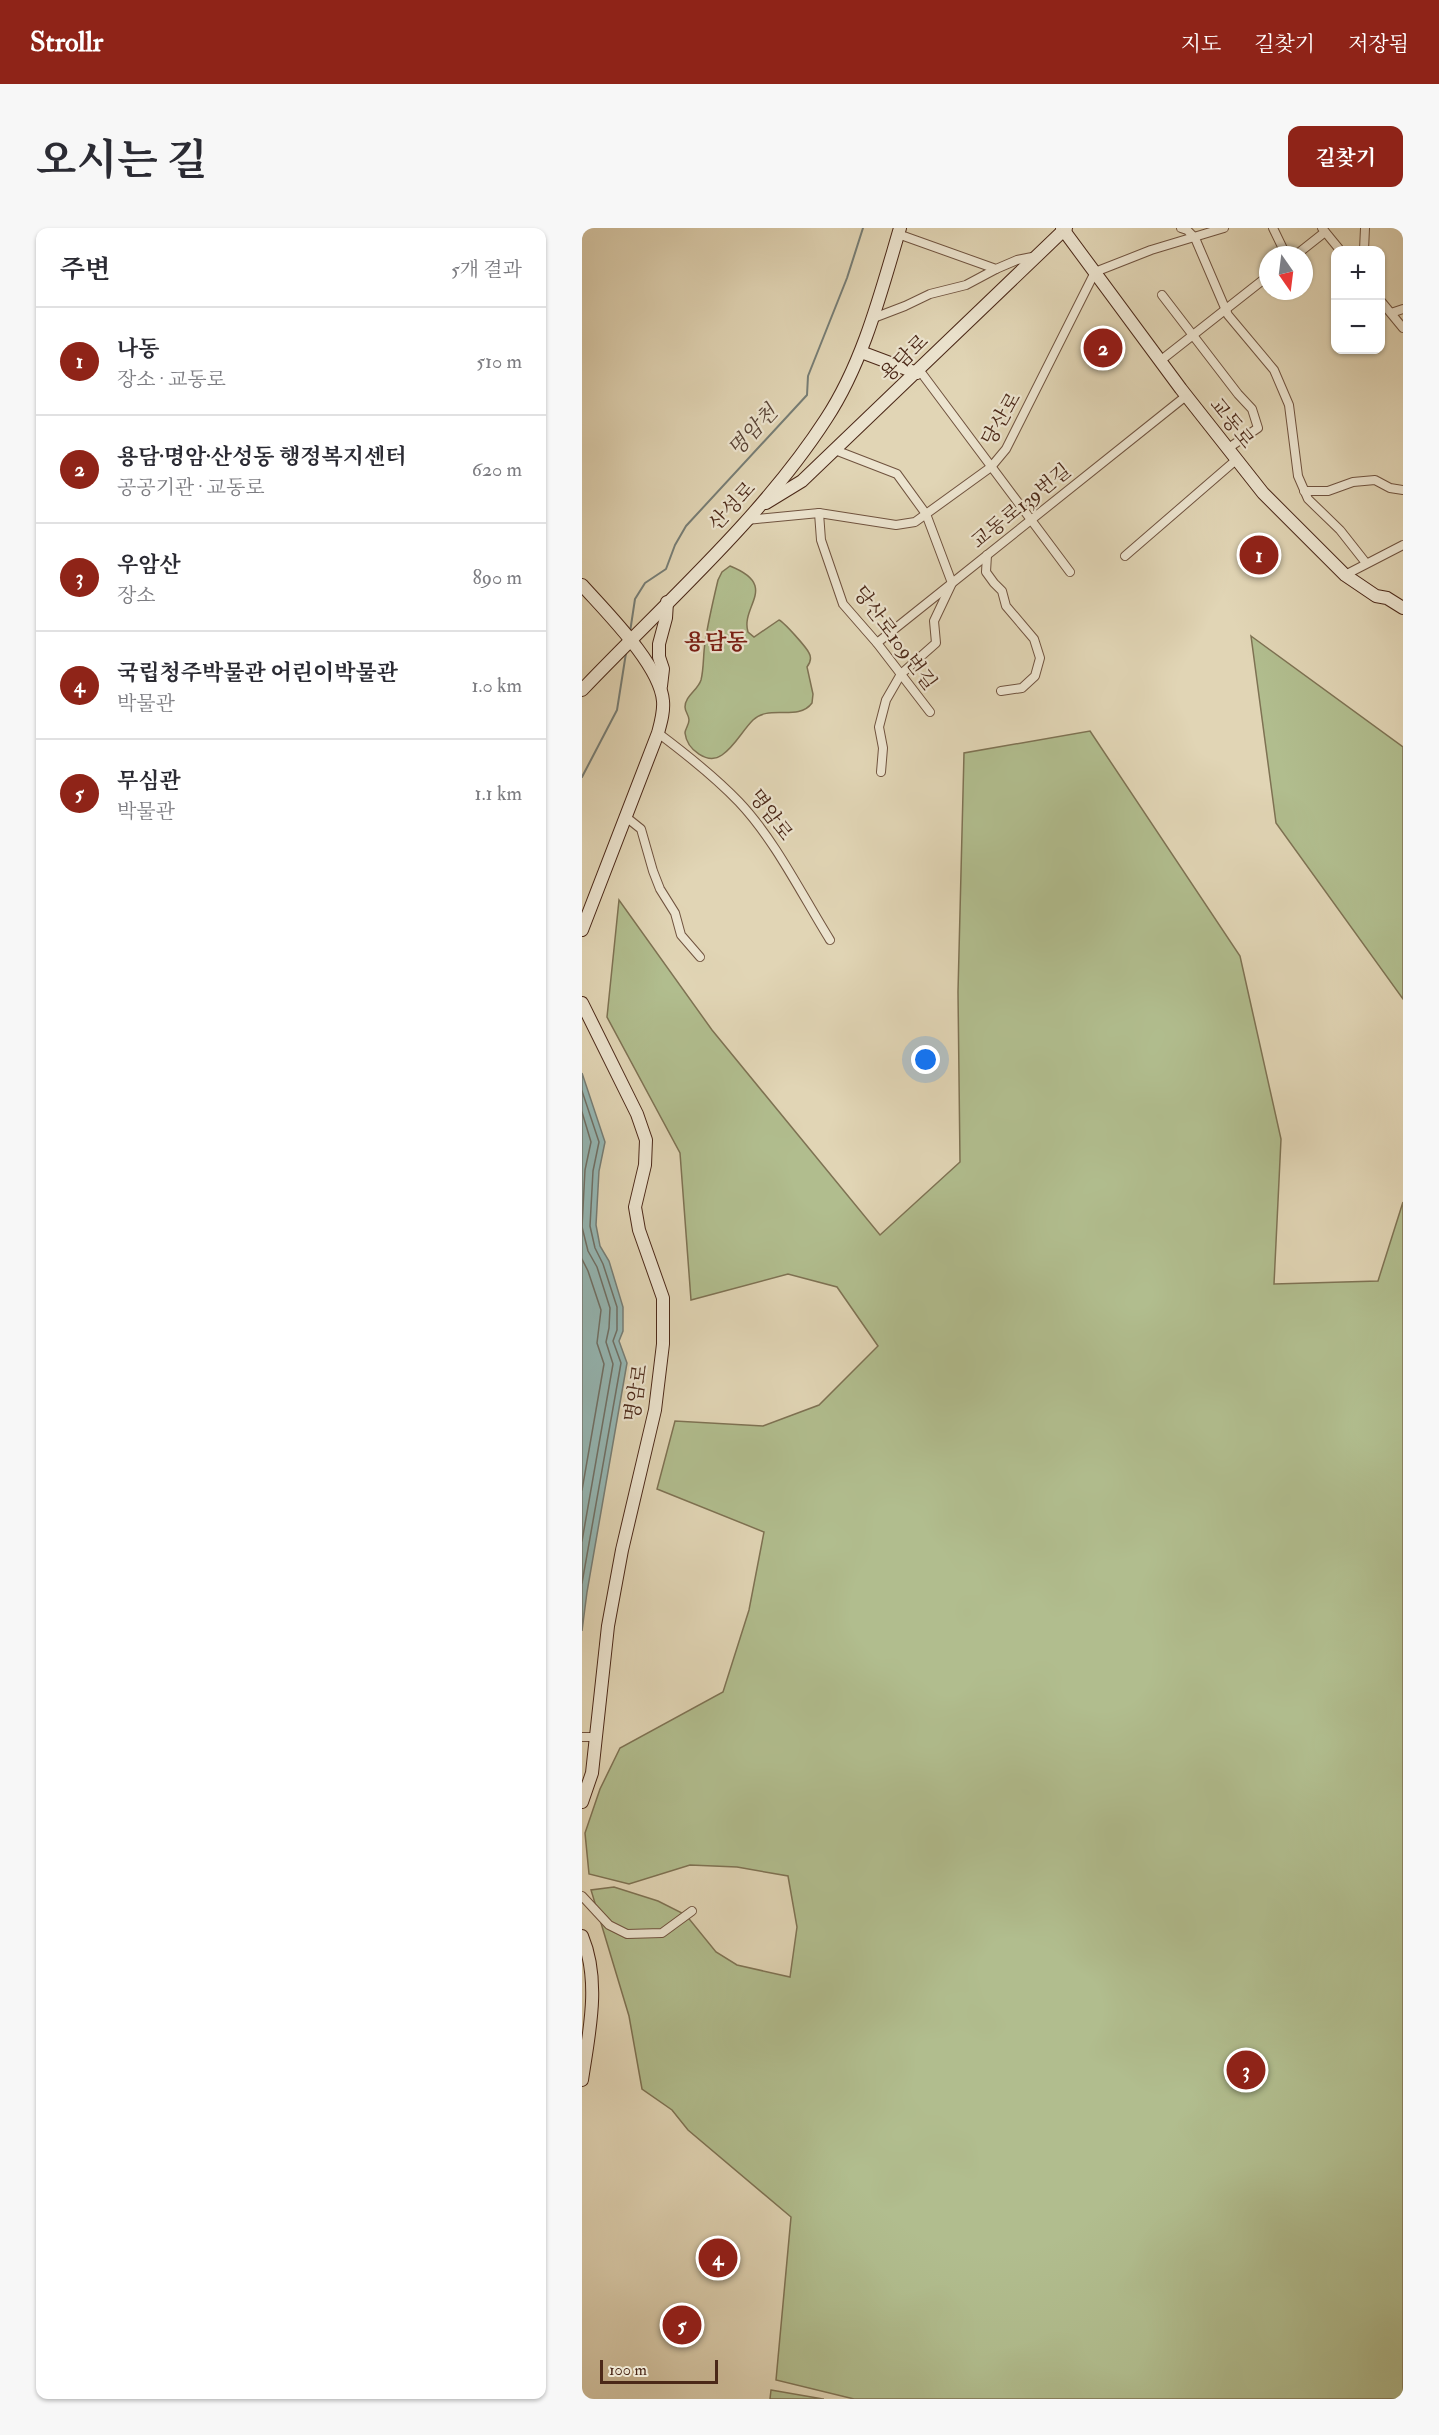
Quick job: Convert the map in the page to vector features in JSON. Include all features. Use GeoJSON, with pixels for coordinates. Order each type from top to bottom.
{"type":"FeatureCollection","features":[{"type":"Feature","properties":{"kind":"street"},"geometry":{"type":"LineString","coordinates":[[1181,228],[1187,230],[1195,238],[1226,309],[1275,370],[1289,405],[1298,476],[1308,500],[1340,530],[1366,563]]}},
{"type":"Feature","properties":{"kind":"street"},"geometry":{"type":"LineString","coordinates":[[1095,272],[1151,250],[1224,228]]}},
{"type":"Feature","properties":{"kind":"street"},"geometry":{"type":"LineString","coordinates":[[1273,228],[1282,246]]}},
{"type":"Feature","properties":{"kind":"street"},"geometry":{"type":"LineString","coordinates":[[1364,246],[1365,228]]}},
{"type":"Feature","properties":{"kind":"street","name":"용담로"},"geometry":{"type":"LineString","coordinates":[[760,507],[802,481],[918,372],[1064,229]]}},
{"type":"Feature","properties":{"kind":"street","name":"교동로"},"geometry":{"type":"LineString","coordinates":[[1064,229],[1186,396],[1263,493],[1345,574],[1376,596],[1387,598],[1403,608]]}},
{"type":"Feature","properties":{"kind":"street"},"geometry":{"type":"LineString","coordinates":[[1306,246],[1323,230],[1337,246]]}},
{"type":"Feature","properties":{"kind":"street"},"geometry":{"type":"LineString","coordinates":[[899,231],[996,269]]}},
{"type":"Feature","properties":{"kind":"street","name":"산성로"},"geometry":{"type":"LineString","coordinates":[[582,690],[760,507],[827,419],[861,352],[899,231]]}},
{"type":"Feature","properties":{"kind":"street"},"geometry":{"type":"LineString","coordinates":[[871,319],[930,294],[966,285],[1017,260],[1038,255]]}},
{"type":"Feature","properties":{"kind":"street","name":"당산로"},"geometry":{"type":"LineString","coordinates":[[747,520],[819,513],[896,525],[915,522],[991,467],[1006,449],[1095,272]]}},
{"type":"Feature","properties":{"kind":"street"},"geometry":{"type":"LineString","coordinates":[[1160,361],[1259,283]]}},
{"type":"Feature","properties":{"kind":"street"},"geometry":{"type":"LineString","coordinates":[[1162,295],[1238,394],[1252,408],[1258,428],[1227,449]]}},
{"type":"Feature","properties":{"kind":"street"},"geometry":{"type":"LineString","coordinates":[[1385,306],[1403,328]]}},
{"type":"Feature","properties":{"kind":"street"},"geometry":{"type":"LineString","coordinates":[[1391,313],[1403,309]]}},
{"type":"Feature","properties":{"kind":"street"},"geometry":{"type":"LineString","coordinates":[[861,352],[918,372],[1070,572]]}},
{"type":"Feature","properties":{"kind":"street","name":"교동로139번길"},"geometry":{"type":"LineString","coordinates":[[877,643],[1186,396]]}},
{"type":"Feature","properties":{"kind":"street"},"geometry":{"type":"LineString","coordinates":[[835,450],[897,474],[926,514],[952,583],[934,621],[936,643],[901,674],[886,700],[879,727],[883,748],[881,772]]}},
{"type":"Feature","properties":{"kind":"street"},"geometry":{"type":"LineString","coordinates":[[1125,556],[1236,460]]}},
{"type":"Feature","properties":{"kind":"street"},"geometry":{"type":"LineString","coordinates":[[1304,491],[1328,491],[1353,482],[1375,480],[1390,488],[1403,490]]}},
{"type":"Feature","properties":{"kind":"street","name":"당산로109번길"},"geometry":{"type":"LineString","coordinates":[[819,513],[821,540],[843,604],[877,643],[930,712]]}},
{"type":"Feature","properties":{"kind":"street"},"geometry":{"type":"LineString","coordinates":[[1345,574],[1403,545]]}},
{"type":"Feature","properties":{"kind":"street"},"geometry":{"type":"LineString","coordinates":[[987,555],[986,572],[1002,591],[1006,606],[1034,639],[1040,658],[1035,676],[1022,688],[1001,692]]}},
{"type":"Feature","properties":{"kind":"street"},"geometry":{"type":"LineString","coordinates":[[582,585],[630,640],[650,668],[661,690]]}},
{"type":"Feature","properties":{"kind":"street"},"geometry":{"type":"LineString","coordinates":[[582,930],[658,733],[663,714],[661,690],[663,669],[658,651],[666,618],[667,602]]}},
{"type":"Feature","properties":{"kind":"street","name":"명암로"},"geometry":{"type":"LineString","coordinates":[[658,733],[739,802],[769,842],[831,940]]}},
{"type":"Feature","properties":{"kind":"street"},"geometry":{"type":"LineString","coordinates":[[626,817],[641,829],[653,871],[660,889],[675,913],[681,935],[700,957]]}},
{"type":"Feature","properties":{"kind":"street","name":"명암로"},"geometry":{"type":"LineString","coordinates":[[582,1003],[637,1114],[646,1140],[645,1165],[635,1207],[639,1230],[663,1298],[663,1344],[655,1410],[622,1550],[608,1626],[592,1773],[582,1802]]}},
{"type":"Feature","properties":{"kind":"street"},"geometry":{"type":"LineString","coordinates":[[582,1737],[597,1737]]}},
{"type":"Feature","properties":{"kind":"street"},"geometry":{"type":"LineString","coordinates":[[582,1896],[609,1925],[627,1934],[662,1933],[692,1911]]}},
{"type":"Feature","properties":{"kind":"street"},"geometry":{"type":"LineString","coordinates":[[582,1936],[591,1961],[592,2014],[582,2080]]}},
{"type":"Feature","properties":{"kind":"green space"},"geometry":{"type":"Polygon","coordinates":[[[730,566],[753,581],[756,589],[747,623],[748,632],[754,637],[779,620],[786,625],[810,655],[807,667],[813,694],[812,703],[806,709],[791,713],[760,715],[749,724],[727,751],[716,758],[711,758],[699,754],[690,745],[685,731],[689,720],[685,707],[687,700],[701,680],[706,635],[718,580],[722,572],[730,566]]]}},
{"type":"Feature","properties":{"kind":"green space"},"geometry":{"type":"Polygon","coordinates":[[[1251,636],[1403,747],[1403,999],[1276,823],[1251,636]]]}},
{"type":"Feature","properties":{"kind":"green space"},"geometry":{"type":"Polygon","coordinates":[[[1090,731],[1240,956],[1281,1139],[1274,1284],[1378,1281],[1403,1202],[1403,2399],[854,2399],[776,2380],[791,2217],[688,2130],[672,2110],[642,2089],[629,2016],[591,1890],[614,1887],[658,1901],[686,1915],[716,1952],[737,1965],[790,1977],[797,1927],[788,1876],[737,1867],[690,1865],[629,1884],[589,1874],[585,1833],[600,1789],[620,1748],[723,1692],[749,1610],[764,1532],[657,1489],[675,1421],[763,1426],[819,1405],[878,1346],[837,1287],[788,1274],[691,1300],[680,1153],[607,1017],[619,900],[712,1030],[880,1235],[960,1162],[958,992],[964,753],[1090,731]]]}},
{"type":"Feature","properties":{"kind":"green space"},"geometry":{"type":"Polygon","coordinates":[[[771,2390],[823,2399],[770,2399],[771,2390]]]}},
{"type":"Feature","properties":{"kind":"water"},"geometry":{"type":"Polygon","coordinates":[[[582,1073],[605,1142],[599,1171],[596,1225],[600,1246],[609,1261],[623,1307],[623,1331],[619,1341],[627,1363],[582,1631],[582,1073]]]}},
{"type":"Feature","properties":{"kind":"waterway","name":"명암천"},"geometry":{"type":"LineString","coordinates":[[630,632],[635,599],[645,583],[666,569],[675,545],[686,526],[807,395],[808,376],[847,278],[863,228]]}},
{"type":"Feature","properties":{"kind":"waterway","name":"명암천"},"geometry":{"type":"LineString","coordinates":[[582,777],[617,710],[626,653]]}},
{"type":"Feature","properties":{"kind":"place","name":"용담·명암·산성동 행정복지센터"},"geometry":{"type":"Point","coordinates":[1103,348]}},
{"type":"Feature","properties":{"kind":"place","name":"나동"},"geometry":{"type":"Point","coordinates":[1259,555]}},
{"type":"Feature","properties":{"kind":"place","name":"우암산"},"geometry":{"type":"Point","coordinates":[1246,2070]}},
{"type":"Feature","properties":{"kind":"place","name":"국립청주박물관 어린이박물관"},"geometry":{"type":"Point","coordinates":[718,2258]}},
{"type":"Feature","properties":{"kind":"place","name":"무심관"},"geometry":{"type":"Point","coordinates":[682,2325]}},
{"type":"Feature","properties":{"kind":"district","name":"용담동"},"geometry":{"type":"Point","coordinates":[716,642]}}]}
